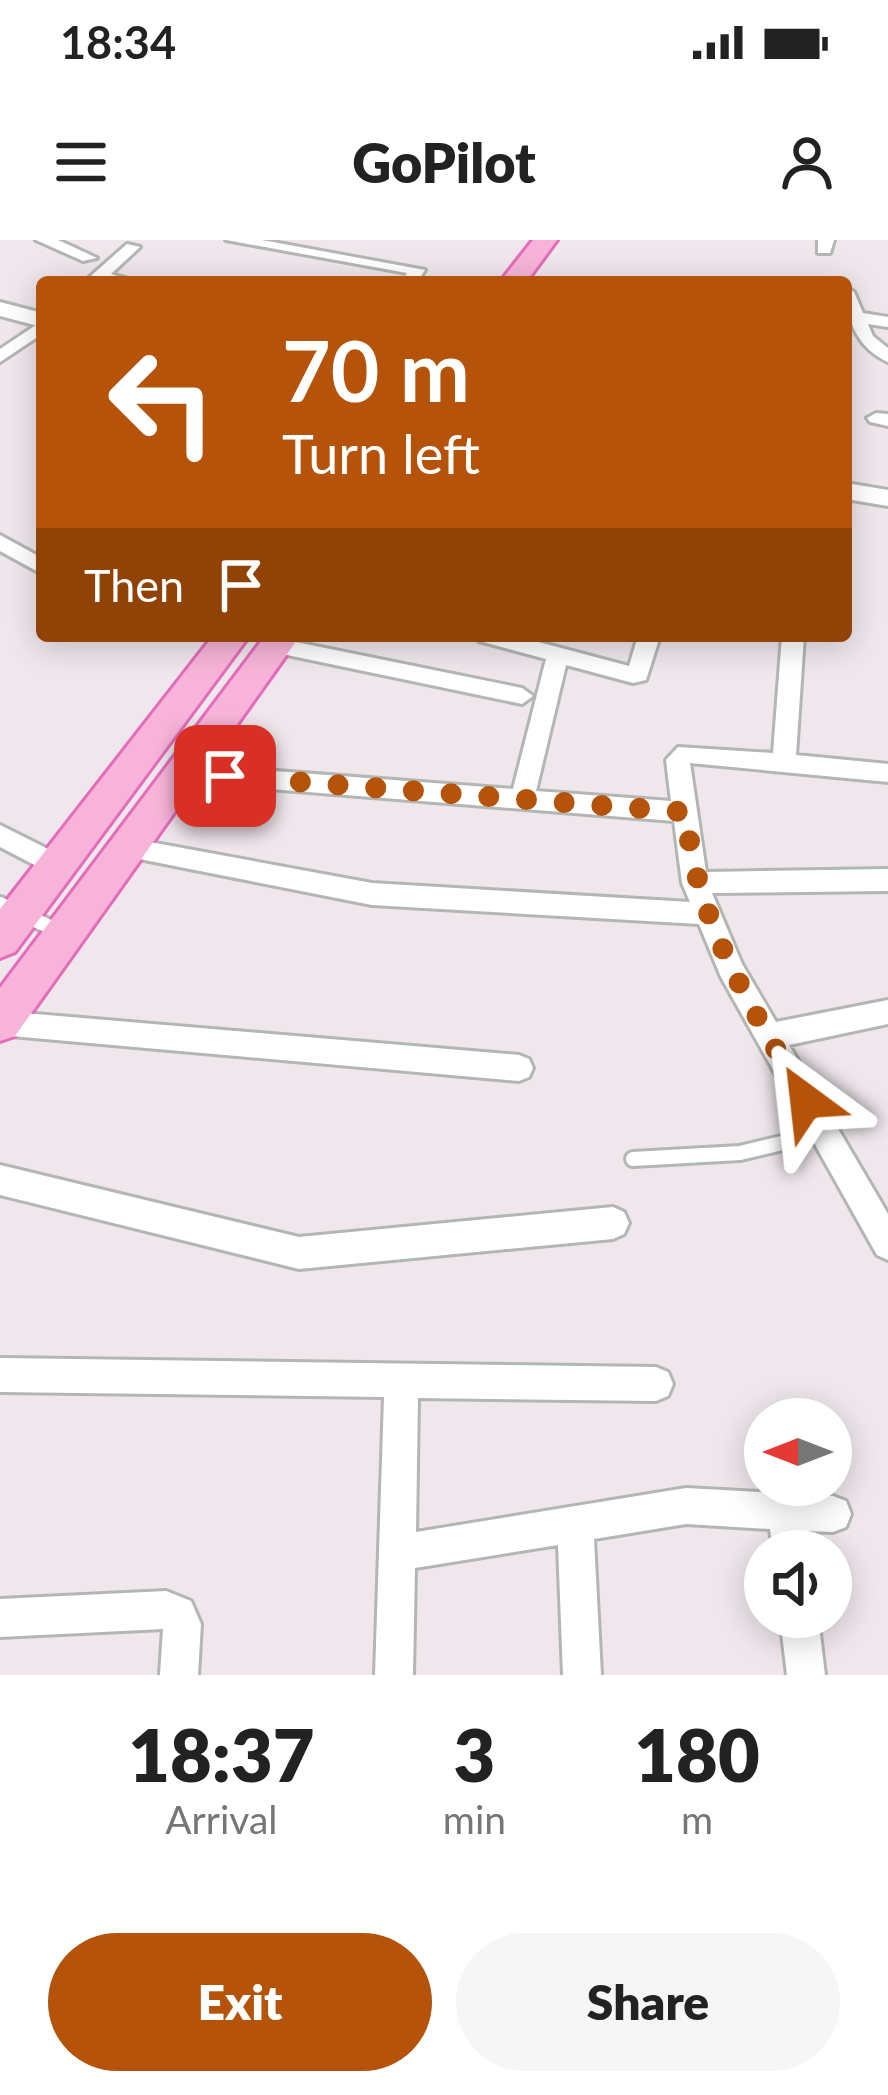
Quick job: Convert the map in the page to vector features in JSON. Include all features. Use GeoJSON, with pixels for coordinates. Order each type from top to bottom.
{"type":"FeatureCollection","features":[{"type":"Feature","properties":{"kind":"main road"},"geometry":{"type":"LineString","coordinates":[[518,276],[545,240]]}},
{"type":"Feature","properties":{"kind":"main road"},"geometry":{"type":"LineString","coordinates":[[548,276],[574,240]]}},
{"type":"Feature","properties":{"kind":"main road"},"geometry":{"type":"LineString","coordinates":[[7,919],[57,865],[223,642]]}},
{"type":"Feature","properties":{"kind":"main road"},"geometry":{"type":"LineString","coordinates":[[0,1023],[278,642]]}},
{"type":"Feature","properties":{"kind":"street"},"geometry":{"type":"LineString","coordinates":[[44,240],[89,258]]}},
{"type":"Feature","properties":{"kind":"street"},"geometry":{"type":"LineString","coordinates":[[234,240],[308,246],[417,270],[413,276]]}},
{"type":"Feature","properties":{"kind":"street"},"geometry":{"type":"LineString","coordinates":[[99,276],[132,247]]}},
{"type":"Feature","properties":{"kind":"street"},"geometry":{"type":"LineString","coordinates":[[852,306],[866,338],[888,357]]}},
{"type":"Feature","properties":{"kind":"street"},"geometry":{"type":"LineString","coordinates":[[0,309],[36,321]]}},
{"type":"Feature","properties":{"kind":"street"},"geometry":{"type":"LineString","coordinates":[[857,317],[888,322]]}},
{"type":"Feature","properties":{"kind":"street"},"geometry":{"type":"LineString","coordinates":[[0,357],[36,328]]}},
{"type":"Feature","properties":{"kind":"street"},"geometry":{"type":"LineString","coordinates":[[852,492],[888,498]]}},
{"type":"Feature","properties":{"kind":"street"},"geometry":{"type":"LineString","coordinates":[[0,542],[36,563]]}},
{"type":"Feature","properties":{"kind":"street"},"geometry":{"type":"LineString","coordinates":[[283,642],[522,696]]}},
{"type":"Feature","properties":{"kind":"street"},"geometry":{"type":"LineString","coordinates":[[511,642],[633,675],[638,674],[647,642]]}},
{"type":"Feature","properties":{"kind":"street"},"geometry":{"type":"LineString","coordinates":[[784,761],[793,642]]}},
{"type":"Feature","properties":{"kind":"street"},"geometry":{"type":"LineString","coordinates":[[522,800],[558,654]]}},
{"type":"Feature","properties":{"kind":"street"},"geometry":{"type":"LineString","coordinates":[[888,773],[680,755],[694,883],[769,1036],[888,1244]]}},
{"type":"Feature","properties":{"kind":"street"},"geometry":{"type":"LineString","coordinates":[[183,773],[686,812]]}},
{"type":"Feature","properties":{"kind":"street"},"geometry":{"type":"LineString","coordinates":[[0,835],[57,865]]}},
{"type":"Feature","properties":{"kind":"street"},"geometry":{"type":"LineString","coordinates":[[128,848],[372,895],[708,914]]}},
{"type":"Feature","properties":{"kind":"street"},"geometry":{"type":"LineString","coordinates":[[694,883],[888,880]]}},
{"type":"Feature","properties":{"kind":"street"},"geometry":{"type":"LineString","coordinates":[[769,1036],[888,1012]]}},
{"type":"Feature","properties":{"kind":"street"},"geometry":{"type":"LineString","coordinates":[[0,1023],[519,1068]]}},
{"type":"Feature","properties":{"kind":"street"},"geometry":{"type":"LineString","coordinates":[[0,1180],[299,1253],[613,1223]]}},
{"type":"Feature","properties":{"kind":"street"},"geometry":{"type":"LineString","coordinates":[[0,1375],[656,1384]]}},
{"type":"Feature","properties":{"kind":"street"},"geometry":{"type":"LineString","coordinates":[[394,1675],[401,1381]]}},
{"type":"Feature","properties":{"kind":"street"},"geometry":{"type":"LineString","coordinates":[[397,1553],[686,1506],[833,1514]]}},
{"type":"Feature","properties":{"kind":"street"},"geometry":{"type":"LineString","coordinates":[[786,1512],[788,1530]]}},
{"type":"Feature","properties":{"kind":"street"},"geometry":{"type":"LineString","coordinates":[[574,1525],[582,1675]]}},
{"type":"Feature","properties":{"kind":"street"},"geometry":{"type":"LineString","coordinates":[[0,1618],[166,1610],[178,1614],[182,1624],[179,1675]]}},
{"type":"Feature","properties":{"kind":"street"},"geometry":{"type":"LineString","coordinates":[[802,1638],[806,1675]]}},
{"type":"Feature","properties":{"kind":"lane"},"geometry":{"type":"LineString","coordinates":[[7,919],[65,934]]}},
{"type":"Feature","properties":{"kind":"lane"},"geometry":{"type":"LineString","coordinates":[[634,1159],[740,1153],[824,1133]]}},
{"type":"Feature","properties":{"kind":"route"},"geometry":{"type":"LineString","coordinates":[[225,776],[686,812],[694,883],[731,969],[806,1101]]}}]}
